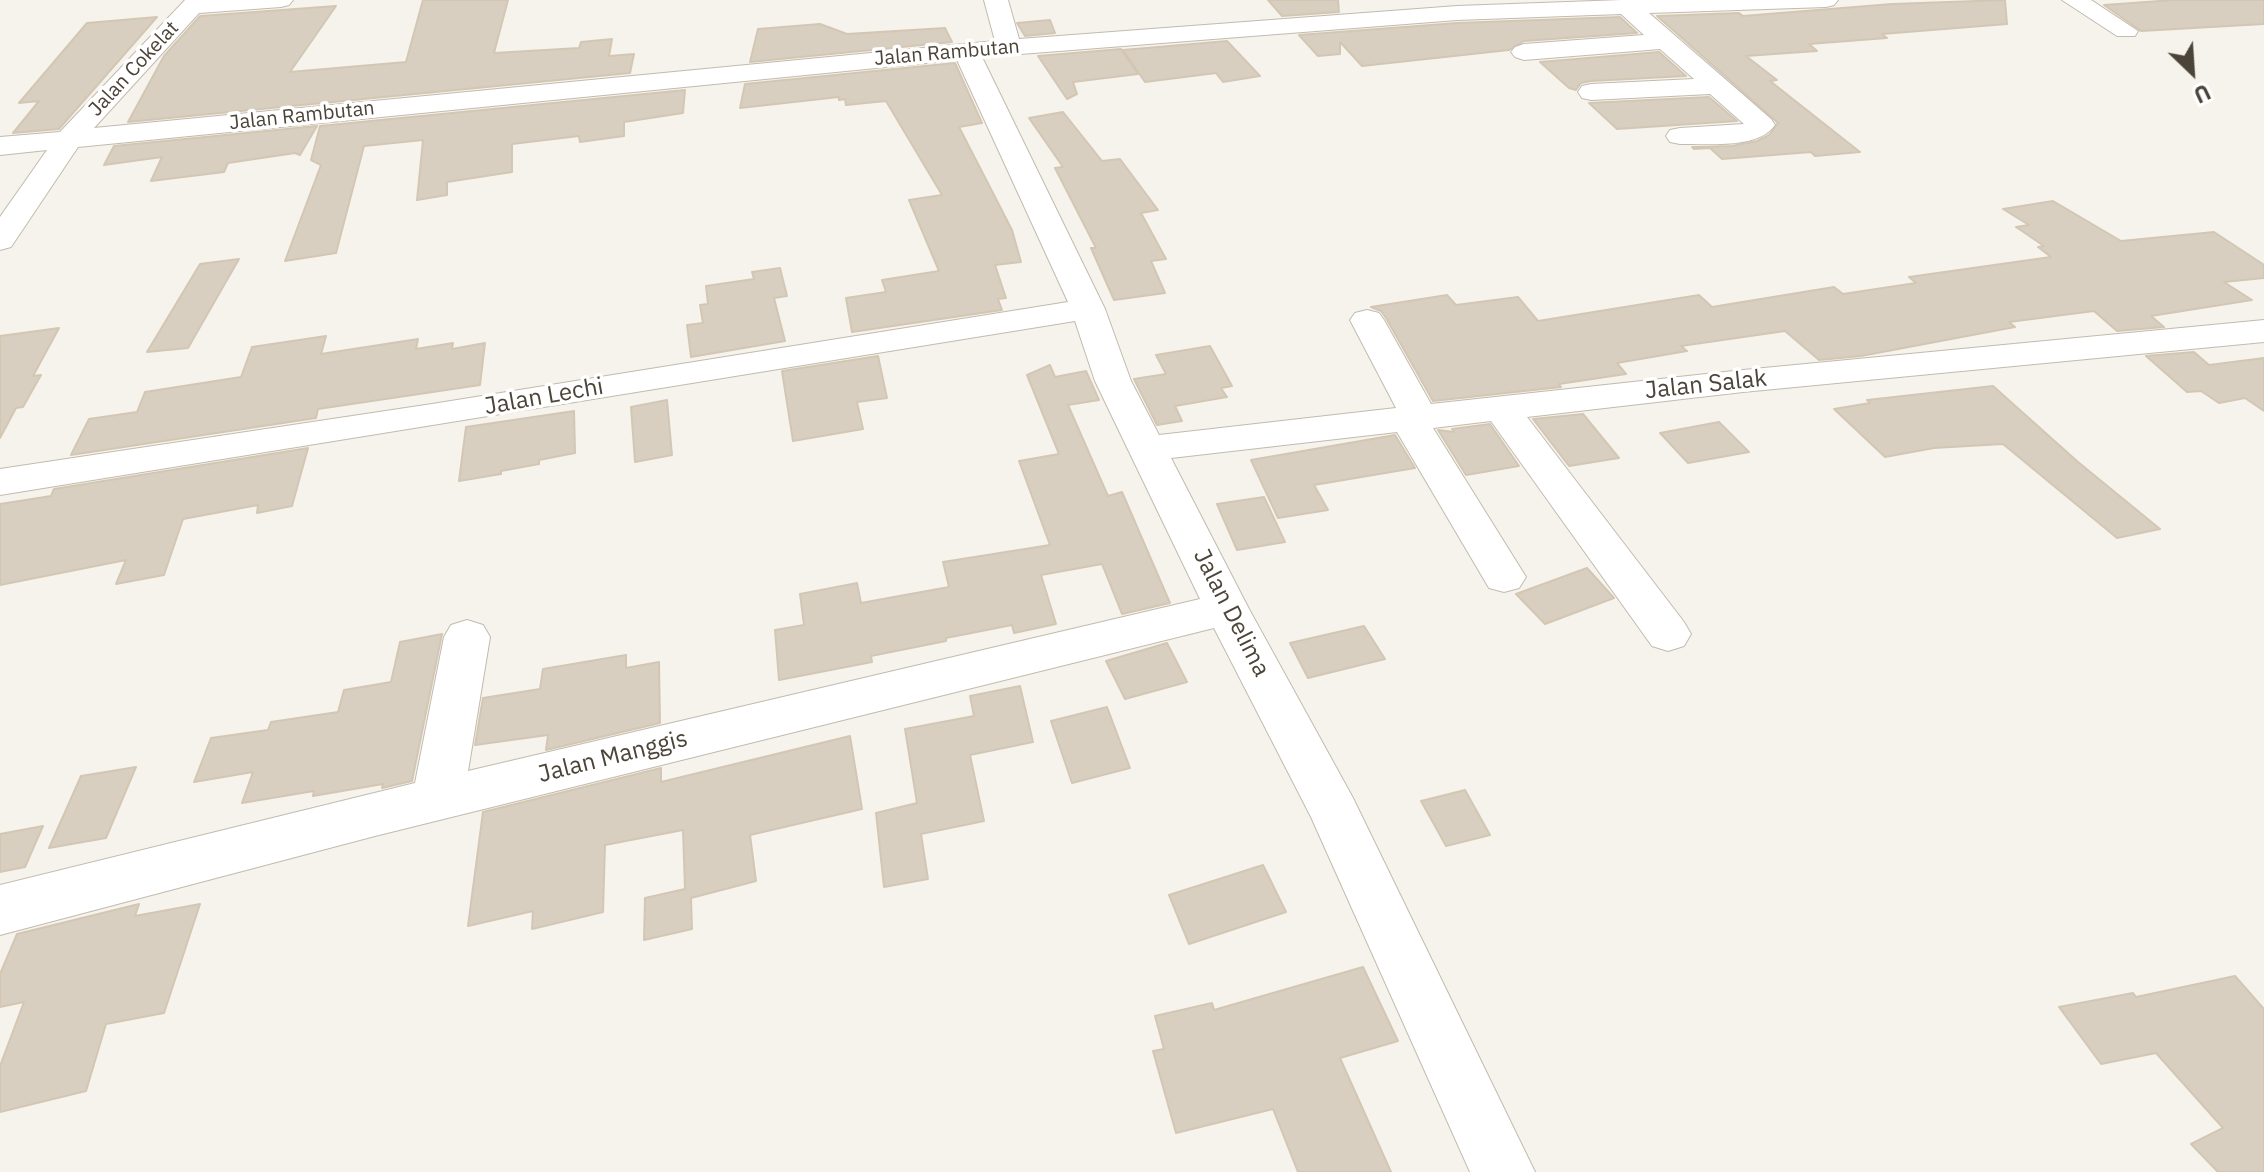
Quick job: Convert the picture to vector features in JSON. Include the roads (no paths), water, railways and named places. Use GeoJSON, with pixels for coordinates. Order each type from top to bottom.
{"type":"FeatureCollection","features":[{"type":"Feature","properties":{"kind":"street"},"geometry":{"type":"LineString","coordinates":[[195,3],[281,0]]}},
{"type":"Feature","properties":{"kind":"street","name":"Jalan Delima"},"geometry":{"type":"LineString","coordinates":[[996,0],[988,49],[1113,381],[1227,609],[1335,813],[1503,1172]]}},
{"type":"Feature","properties":{"kind":"street","name":"Jalan Rambutan"},"geometry":{"type":"LineString","coordinates":[[0,146],[988,49],[1457,13],[1634,4],[1826,0]]}},
{"type":"Feature","properties":{"kind":"street"},"geometry":{"type":"LineString","coordinates":[[2074,0],[2126,31]]}},
{"type":"Feature","properties":{"kind":"street","name":"Jalan Cokelat"},"geometry":{"type":"LineString","coordinates":[[0,240],[70,138],[195,3]]}},
{"type":"Feature","properties":{"kind":"street"},"geometry":{"type":"LineString","coordinates":[[1634,4],[1664,41],[1761,128],[1752,132],[1680,136]]}},
{"type":"Feature","properties":{"kind":"street"},"geometry":{"type":"LineString","coordinates":[[1524,52],[1664,41]]}},
{"type":"Feature","properties":{"kind":"street"},"geometry":{"type":"LineString","coordinates":[[1591,92],[1716,86]]}},
{"type":"Feature","properties":{"kind":"street","name":"Jalan Lechi"},"geometry":{"type":"LineString","coordinates":[[0,482],[432,416],[906,336],[1088,309]]}},
{"type":"Feature","properties":{"kind":"street"},"geometry":{"type":"LineString","coordinates":[[1367,320],[1414,417],[1504,577]]}},
{"type":"Feature","properties":{"kind":"street","name":"Jalan Salak"},"geometry":{"type":"LineString","coordinates":[[1149,448],[1743,381],[2264,331]]}},
{"type":"Feature","properties":{"kind":"street"},"geometry":{"type":"LineString","coordinates":[[1501,408],[1668,634]]}},
{"type":"Feature","properties":{"kind":"street","name":"Jalan Manggis"},"geometry":{"type":"LineString","coordinates":[[0,910],[437,800],[1227,609]]}},
{"type":"Feature","properties":{"kind":"street"},"geometry":{"type":"LineString","coordinates":[[437,800],[467,637]]}}]}
